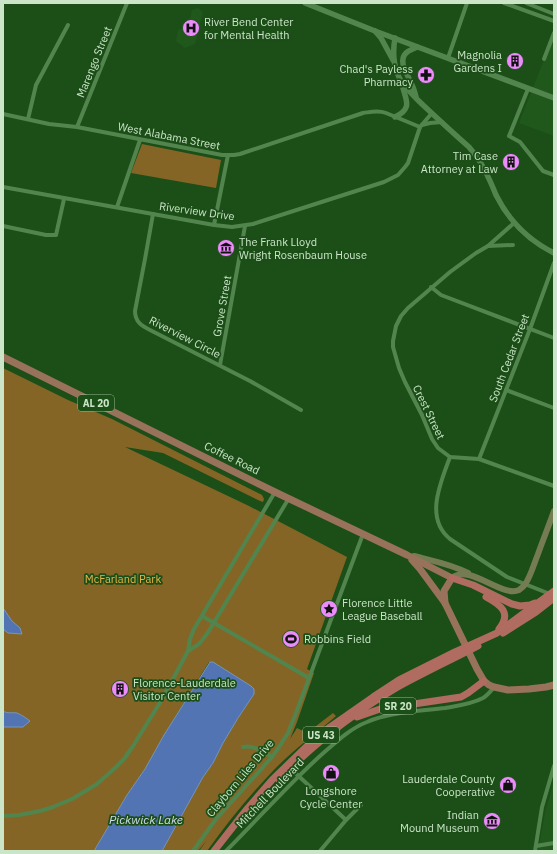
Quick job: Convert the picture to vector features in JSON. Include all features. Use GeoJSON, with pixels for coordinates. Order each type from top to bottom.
{"type":"FeatureCollection","features":[{"type":"Feature","properties":{"kind":"highway"},"geometry":{"type":"LineString","coordinates":[[452,578],[473,585],[512,604],[520,606],[530,605],[543,599]]}},
{"type":"Feature","properties":{"kind":"highway"},"geometry":{"type":"LineString","coordinates":[[452,578],[494,601],[501,607],[505,617],[504,623],[497,633]]}},
{"type":"Feature","properties":{"kind":"highway","name":"US 43"},"geometry":{"type":"LineString","coordinates":[[214,851],[247,808],[272,780],[306,747],[330,727],[373,696],[399,680],[479,643],[497,633],[543,599],[553,594]]}},
{"type":"Feature","properties":{"kind":"highway","name":"US 43"},"geometry":{"type":"LineString","coordinates":[[479,643],[496,638],[518,624],[553,594]]}},
{"type":"Feature","properties":{"kind":"highway","name":"US 43"},"geometry":{"type":"LineString","coordinates":[[220,851],[254,807],[283,776],[310,751],[364,708],[456,654]]}},
{"type":"Feature","properties":{"kind":"highway","name":"SR 20"},"geometry":{"type":"LineString","coordinates":[[344,723],[380,709],[461,697],[468,694],[484,681]]}},
{"type":"Feature","properties":{"kind":"main road","name":"Coffee Road"},"geometry":{"type":"LineString","coordinates":[[3,357],[452,578]]}},
{"type":"Feature","properties":{"kind":"main road"},"geometry":{"type":"LineString","coordinates":[[407,555],[444,563],[459,568],[496,586],[514,591],[521,589],[526,584],[536,561],[554,511]]}},
{"type":"Feature","properties":{"kind":"main road"},"geometry":{"type":"LineString","coordinates":[[407,555],[420,569],[444,603],[477,669],[488,685],[508,690],[529,689],[554,685]]}},
{"type":"Feature","properties":{"kind":"main road"},"geometry":{"type":"LineString","coordinates":[[444,603],[444,592],[452,578],[457,574],[473,576]]}},
{"type":"Feature","properties":{"kind":"street","name":"Marengo Street"},"geometry":{"type":"LineString","coordinates":[[77,127],[127,3]]}},
{"type":"Feature","properties":{"kind":"street"},"geometry":{"type":"LineString","coordinates":[[306,3],[375,31],[554,98]]}},
{"type":"Feature","properties":{"kind":"street"},"geometry":{"type":"LineString","coordinates":[[448,58],[467,3]]}},
{"type":"Feature","properties":{"kind":"street"},"geometry":{"type":"LineString","coordinates":[[504,3],[554,21]]}},
{"type":"Feature","properties":{"kind":"street"},"geometry":{"type":"LineString","coordinates":[[526,3],[554,14]]}},
{"type":"Feature","properties":{"kind":"street"},"geometry":{"type":"LineString","coordinates":[[28,119],[36,85],[68,25]]}},
{"type":"Feature","properties":{"kind":"street"},"geometry":{"type":"LineString","coordinates":[[375,31],[381,38],[395,63]]}},
{"type":"Feature","properties":{"kind":"street"},"geometry":{"type":"LineString","coordinates":[[544,59],[554,33]]}},
{"type":"Feature","properties":{"kind":"street"},"geometry":{"type":"LineString","coordinates":[[395,38],[393,54],[397,72],[407,89],[469,146],[476,155],[497,196],[514,223],[534,242],[554,253]]}},
{"type":"Feature","properties":{"kind":"street"},"geometry":{"type":"LineString","coordinates":[[416,98],[413,86],[403,65],[403,58],[406,53],[417,47]]}},
{"type":"Feature","properties":{"kind":"street"},"geometry":{"type":"LineString","coordinates":[[395,117],[405,112],[408,103],[404,94],[402,82]]}},
{"type":"Feature","properties":{"kind":"street"},"geometry":{"type":"LineString","coordinates":[[528,88],[509,136],[520,142],[543,171],[554,176]]}},
{"type":"Feature","properties":{"kind":"street","name":"West Alabama Street"},"geometry":{"type":"LineString","coordinates":[[3,114],[49,124],[77,127],[222,155],[240,154],[363,113],[375,111],[382,111],[421,126]]}},
{"type":"Feature","properties":{"kind":"street","name":"Riverview Drive"},"geometry":{"type":"LineString","coordinates":[[3,187],[232,228],[245,226],[394,178],[408,163],[421,126],[432,113]]}},
{"type":"Feature","properties":{"kind":"street"},"geometry":{"type":"LineString","coordinates":[[421,126],[430,123],[442,122]]}},
{"type":"Feature","properties":{"kind":"street"},"geometry":{"type":"LineString","coordinates":[[116,208],[140,140]]}},
{"type":"Feature","properties":{"kind":"street"},"geometry":{"type":"LineString","coordinates":[[214,225],[228,155]]}},
{"type":"Feature","properties":{"kind":"street"},"geometry":{"type":"LineString","coordinates":[[3,226],[46,235],[56,235],[64,199]]}},
{"type":"Feature","properties":{"kind":"street","name":"Riverview Circle"},"geometry":{"type":"LineString","coordinates":[[153,214],[134,311],[137,321],[141,325],[250,380],[301,410]]}},
{"type":"Feature","properties":{"kind":"street","name":"Crest Street"},"geometry":{"type":"LineString","coordinates":[[450,457],[438,448],[432,440],[427,425],[401,373],[393,347],[394,331],[401,316],[408,308],[458,265],[488,246],[514,223]]}},
{"type":"Feature","properties":{"kind":"street","name":"Grove Street"},"geometry":{"type":"LineString","coordinates":[[220,365],[245,226]]}},
{"type":"Feature","properties":{"kind":"street"},"geometry":{"type":"LineString","coordinates":[[488,246],[513,245]]}},
{"type":"Feature","properties":{"kind":"street","name":"South Cedar Street"},"geometry":{"type":"LineString","coordinates":[[479,460],[554,263]]}},
{"type":"Feature","properties":{"kind":"street"},"geometry":{"type":"LineString","coordinates":[[432,287],[441,295],[554,338]]}},
{"type":"Feature","properties":{"kind":"street"},"geometry":{"type":"LineString","coordinates":[[506,390],[554,408]]}},
{"type":"Feature","properties":{"kind":"street"},"geometry":{"type":"LineString","coordinates":[[553,594],[507,577],[450,538],[442,531],[437,521],[436,504],[441,483],[450,457],[479,460],[554,486]]}},
{"type":"Feature","properties":{"kind":"street"},"geometry":{"type":"LineString","coordinates":[[3,816],[19,815],[53,807],[72,799],[87,791],[103,779],[124,759],[161,701],[188,651],[190,639],[194,629],[276,492]]}},
{"type":"Feature","properties":{"kind":"street"},"geometry":{"type":"LineString","coordinates":[[188,651],[199,644],[214,623],[289,498]]}},
{"type":"Feature","properties":{"kind":"street","name":"Clayborn Liles Drive"},"geometry":{"type":"LineString","coordinates":[[193,851],[216,819],[272,756],[288,733],[363,534]]}},
{"type":"Feature","properties":{"kind":"street"},"geometry":{"type":"LineString","coordinates":[[202,616],[309,678]]}},
{"type":"Feature","properties":{"kind":"street","name":"Mitchell Boulevard"},"geometry":{"type":"LineString","coordinates":[[226,851],[298,776],[339,739],[355,728],[368,721],[394,714],[477,701],[484,697],[494,687]]}},
{"type":"Feature","properties":{"kind":"street"},"geometry":{"type":"LineString","coordinates":[[334,731],[339,739]]}},
{"type":"Feature","properties":{"kind":"street"},"geometry":{"type":"LineString","coordinates":[[243,748],[248,746],[258,748],[272,756]]}},
{"type":"Feature","properties":{"kind":"street"},"geometry":{"type":"LineString","coordinates":[[554,766],[542,807],[535,849],[554,843]]}},
{"type":"Feature","properties":{"kind":"street"},"geometry":{"type":"LineString","coordinates":[[291,769],[346,820]]}},
{"type":"Feature","properties":{"kind":"street"},"geometry":{"type":"LineString","coordinates":[[320,851],[346,820],[361,805]]}},
{"type":"Feature","properties":{"kind":"shaded area","name":"River Bend Center for Mental Health"},"geometry":{"type":"Polygon","coordinates":[[[198,8],[203,12],[195,44],[185,48],[176,41],[178,30],[189,26],[188,19],[190,19],[192,10],[198,8]]]}},
{"type":"Feature","properties":{"kind":"shaded area"},"geometry":{"type":"Polygon","coordinates":[[[554,35],[554,136],[519,123],[554,35]]]}},
{"type":"Feature","properties":{"kind":"shaded area"},"geometry":{"type":"Polygon","coordinates":[[[554,781],[554,851],[538,851],[545,813],[554,781]]]}},
{"type":"Feature","properties":{"kind":"green space"},"geometry":{"type":"Polygon","coordinates":[[[142,144],[221,160],[216,188],[131,173],[142,144]]]}},
{"type":"Feature","properties":{"kind":"green space","name":"McFarland Park"},"geometry":{"type":"Polygon","coordinates":[[[3,368],[68,400],[112,419],[262,495],[264,499],[263,502],[163,453],[125,447],[249,506],[347,557],[307,669],[314,673],[290,739],[297,728],[307,733],[333,713],[336,716],[290,754],[263,781],[207,851],[199,851],[207,840],[198,851],[162,851],[203,777],[254,694],[209,662],[94,851],[3,851],[3,368]]]}},
{"type":"Feature","properties":{"kind":"water"},"geometry":{"type":"Polygon","coordinates":[[[3,608],[12,621],[20,628],[22,634],[8,633],[3,629],[3,608]]]}},
{"type":"Feature","properties":{"kind":"water","name":"Pickwick Lake"},"geometry":{"type":"Polygon","coordinates":[[[210,662],[213,662],[251,686],[254,689],[254,694],[203,777],[162,851],[94,851],[127,795],[145,769],[164,735],[210,662]]]}},
{"type":"Feature","properties":{"kind":"water"},"geometry":{"type":"Polygon","coordinates":[[[3,711],[8,713],[17,713],[30,721],[23,727],[3,727],[3,711]]]}},
{"type":"Feature","properties":{"kind":"place","name":"River Bend Center for Mental Health"},"geometry":{"type":"Point","coordinates":[191,28]}},
{"type":"Feature","properties":{"kind":"place","name":"Magnolia Gardens I"},"geometry":{"type":"Point","coordinates":[515,61]}},
{"type":"Feature","properties":{"kind":"place","name":"Chad's Payless Pharmacy"},"geometry":{"type":"Point","coordinates":[426,75]}},
{"type":"Feature","properties":{"kind":"place","name":"Tim Case Attorney at Law"},"geometry":{"type":"Point","coordinates":[511,162]}},
{"type":"Feature","properties":{"kind":"place","name":"The Frank Lloyd Wright Rosenbaum House"},"geometry":{"type":"Point","coordinates":[226,248]}},
{"type":"Feature","properties":{"kind":"place","name":"Florence Little League Baseball"},"geometry":{"type":"Point","coordinates":[329,609]}},
{"type":"Feature","properties":{"kind":"place","name":"Robbins Field"},"geometry":{"type":"Point","coordinates":[291,639]}},
{"type":"Feature","properties":{"kind":"place","name":"Florence-Lauderdale Visitor Center"},"geometry":{"type":"Point","coordinates":[120,689]}},
{"type":"Feature","properties":{"kind":"place","name":"Longshore Cycle Center"},"geometry":{"type":"Point","coordinates":[331,773]}},
{"type":"Feature","properties":{"kind":"place","name":"Lauderdale County Cooperative"},"geometry":{"type":"Point","coordinates":[508,785]}},
{"type":"Feature","properties":{"kind":"place","name":"Indian Mound Museum"},"geometry":{"type":"Point","coordinates":[492,821]}}]}
